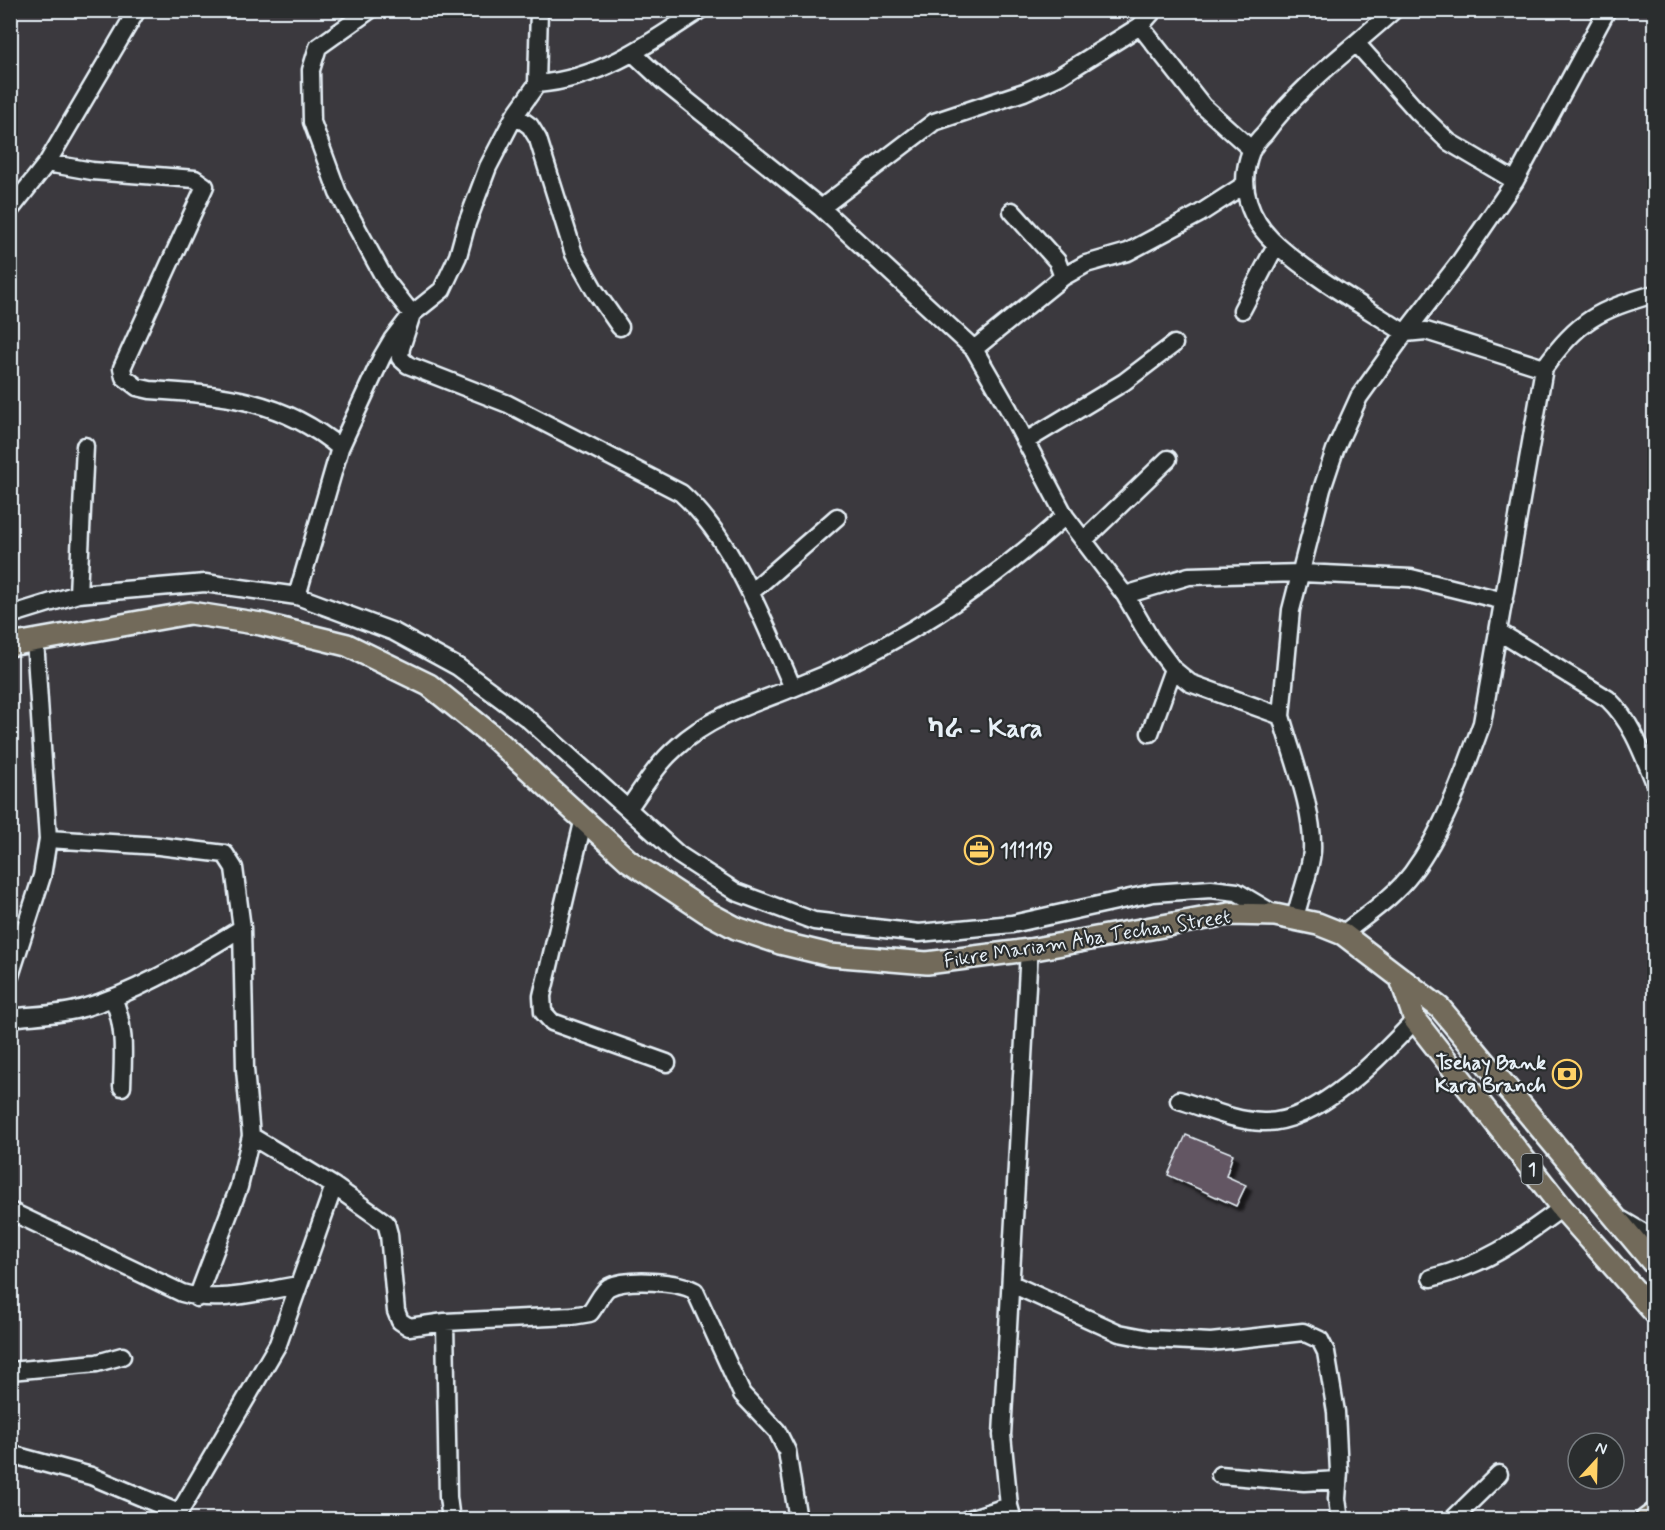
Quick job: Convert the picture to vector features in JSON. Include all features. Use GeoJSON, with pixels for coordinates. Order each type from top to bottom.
{"type":"FeatureCollection","features":[{"type":"Feature","properties":{"kind":"main road","name":"Fikre Mariam Aba Techan Street"},"geometry":{"type":"LineString","coordinates":[[10,645],[190,613],[261,624],[347,645],[429,685],[490,734],[629,861],[706,912],[736,928],[780,943],[830,955],[927,963],[1029,950],[1229,914],[1285,916],[1343,934],[1402,982],[1440,1008],[1654,1264]]}},
{"type":"Feature","properties":{"kind":"main road"},"geometry":{"type":"LineString","coordinates":[[1402,982],[1415,1020]]}},
{"type":"Feature","properties":{"kind":"main road","name":"1"},"geometry":{"type":"LineString","coordinates":[[1415,1020],[1562,1208],[1654,1312]]}},
{"type":"Feature","properties":{"kind":"main road"},"geometry":{"type":"LineString","coordinates":[[1646,1520],[1654,1514]]}},
{"type":"Feature","properties":{"kind":"street"},"geometry":{"type":"LineString","coordinates":[[10,210],[47,163],[137,10]]}},
{"type":"Feature","properties":{"kind":"street"},"geometry":{"type":"LineString","coordinates":[[370,10],[318,47],[311,70],[312,122],[338,193],[386,281],[412,314]]}},
{"type":"Feature","properties":{"kind":"street"},"geometry":{"type":"LineString","coordinates":[[297,596],[340,448],[382,357],[412,314],[442,290],[458,256],[467,223],[488,167],[515,116],[537,84],[539,10]]}},
{"type":"Feature","properties":{"kind":"street"},"geometry":{"type":"LineString","coordinates":[[537,84],[584,77],[634,54],[700,10]]}},
{"type":"Feature","properties":{"kind":"street"},"geometry":{"type":"LineString","coordinates":[[821,208],[934,122],[1024,92],[1060,76],[1140,26],[1154,10]]}},
{"type":"Feature","properties":{"kind":"street"},"geometry":{"type":"LineString","coordinates":[[1394,10],[1278,114],[1252,150],[1244,185],[1246,201],[1254,217],[1276,244],[1327,283],[1405,333],[1426,331],[1544,368]]}},
{"type":"Feature","properties":{"kind":"street"},"geometry":{"type":"LineString","coordinates":[[10,615],[78,594],[205,583],[297,596],[394,633],[458,667],[528,719],[679,855],[736,892],[814,921],[919,933],[1012,924],[1153,893],[1211,889],[1237,892],[1285,916],[1312,853],[1306,806],[1281,716],[1291,610],[1322,489],[1335,450],[1359,397],[1459,263],[1515,181],[1606,10]]}},
{"type":"Feature","properties":{"kind":"street"},"geometry":{"type":"LineString","coordinates":[[1140,26],[1203,106],[1252,150]]}},
{"type":"Feature","properties":{"kind":"street"},"geometry":{"type":"LineString","coordinates":[[1357,44],[1417,111],[1449,141],[1515,181]]}},
{"type":"Feature","properties":{"kind":"street"},"geometry":{"type":"LineString","coordinates":[[634,54],[664,82],[821,208],[974,349],[1065,516],[1085,539],[1125,595],[1150,638],[1173,669],[1190,683],[1281,716]]}},
{"type":"Feature","properties":{"kind":"street"},"geometry":{"type":"LineString","coordinates":[[515,116],[530,126],[538,139],[574,254],[595,291],[620,327]]}},
{"type":"Feature","properties":{"kind":"street"},"geometry":{"type":"LineString","coordinates":[[47,163],[92,171],[195,179],[205,186],[122,368],[124,377],[138,387],[150,390],[245,399],[301,421],[340,448]]}},
{"type":"Feature","properties":{"kind":"street"},"geometry":{"type":"LineString","coordinates":[[974,349],[1063,277],[1086,264],[1128,252],[1244,185]]}},
{"type":"Feature","properties":{"kind":"street"},"geometry":{"type":"LineString","coordinates":[[1012,211],[1058,261],[1063,277]]}},
{"type":"Feature","properties":{"kind":"street"},"geometry":{"type":"LineString","coordinates":[[1242,310],[1276,244]]}},
{"type":"Feature","properties":{"kind":"street"},"geometry":{"type":"LineString","coordinates":[[1343,934],[1392,894],[1412,873],[1464,775],[1482,723],[1544,368],[1565,339],[1585,321],[1610,309],[1654,294]]}},
{"type":"Feature","properties":{"kind":"street"},"geometry":{"type":"LineString","coordinates":[[412,314],[400,358],[408,365],[508,404],[681,493],[702,511],[752,592],[793,687]]}},
{"type":"Feature","properties":{"kind":"street"},"geometry":{"type":"LineString","coordinates":[[1026,441],[1125,382],[1174,344]]}},
{"type":"Feature","properties":{"kind":"street"},"geometry":{"type":"LineString","coordinates":[[78,594],[85,446]]}},
{"type":"Feature","properties":{"kind":"street"},"geometry":{"type":"LineString","coordinates":[[1085,539],[1168,459]]}},
{"type":"Feature","properties":{"kind":"street"},"geometry":{"type":"LineString","coordinates":[[628,809],[676,747],[696,731],[715,719],[832,672],[876,651],[930,618],[1029,549],[1065,516]]}},
{"type":"Feature","properties":{"kind":"street"},"geometry":{"type":"LineString","coordinates":[[752,592],[837,517]]}},
{"type":"Feature","properties":{"kind":"street"},"geometry":{"type":"LineString","coordinates":[[1125,595],[1189,576],[1302,573],[1411,578],[1504,601]]}},
{"type":"Feature","properties":{"kind":"street"},"geometry":{"type":"LineString","coordinates":[[1499,632],[1608,699],[1620,711],[1632,729],[1654,780]]}},
{"type":"Feature","properties":{"kind":"street"},"geometry":{"type":"LineString","coordinates":[[10,976],[42,876],[48,838],[35,640]]}},
{"type":"Feature","properties":{"kind":"street"},"geometry":{"type":"LineString","coordinates":[[1150,734],[1173,669]]}},
{"type":"Feature","properties":{"kind":"street"},"geometry":{"type":"LineString","coordinates":[[584,818],[542,996],[543,1012],[552,1022],[667,1063]]}},
{"type":"Feature","properties":{"kind":"street"},"geometry":{"type":"LineString","coordinates":[[48,838],[159,846],[225,854],[234,868],[242,928],[244,1069],[251,1136],[239,1186],[197,1298]]}},
{"type":"Feature","properties":{"kind":"street"},"geometry":{"type":"LineString","coordinates":[[10,1018],[81,1009],[113,998],[173,969],[242,928]]}},
{"type":"Feature","properties":{"kind":"street"},"geometry":{"type":"LineString","coordinates":[[966,1520],[1011,1513],[1002,1435],[1012,1284],[1018,1108],[1029,950]]}},
{"type":"Feature","properties":{"kind":"street"},"geometry":{"type":"LineString","coordinates":[[113,998],[122,1018],[124,1044],[122,1087]]}},
{"type":"Feature","properties":{"kind":"street"},"geometry":{"type":"LineString","coordinates":[[1179,1100],[1242,1120],[1265,1122],[1289,1118],[1326,1099],[1368,1070],[1415,1020]]}},
{"type":"Feature","properties":{"kind":"street"},"geometry":{"type":"LineString","coordinates":[[251,1136],[334,1186],[380,1216],[386,1223],[396,1311],[400,1321],[409,1328],[445,1322],[572,1316],[590,1313],[607,1288],[627,1282],[684,1284],[695,1291],[742,1394],[777,1431],[787,1451],[798,1520]]}},
{"type":"Feature","properties":{"kind":"street"},"geometry":{"type":"LineString","coordinates":[[10,1454],[91,1476],[178,1517],[278,1344],[334,1186]]}},
{"type":"Feature","properties":{"kind":"street"},"geometry":{"type":"LineString","coordinates":[[1431,1278],[1480,1263],[1509,1246],[1562,1208]]}},
{"type":"Feature","properties":{"kind":"street"},"geometry":{"type":"LineString","coordinates":[[10,1211],[197,1298],[220,1298],[299,1285]]}},
{"type":"Feature","properties":{"kind":"street"},"geometry":{"type":"LineString","coordinates":[[1611,1214],[1654,1239]]}},
{"type":"Feature","properties":{"kind":"street"},"geometry":{"type":"LineString","coordinates":[[1012,1284],[1119,1333],[1150,1339],[1210,1342],[1303,1332],[1320,1340],[1326,1352],[1336,1412],[1337,1499],[1340,1520]]}},
{"type":"Feature","properties":{"kind":"street"},"geometry":{"type":"LineString","coordinates":[[445,1322],[448,1497],[451,1520]]}},
{"type":"Feature","properties":{"kind":"street"},"geometry":{"type":"LineString","coordinates":[[10,1371],[97,1363],[122,1356]]}},
{"type":"Feature","properties":{"kind":"street"},"geometry":{"type":"LineString","coordinates":[[1452,1520],[1499,1474]]}},
{"type":"Feature","properties":{"kind":"street"},"geometry":{"type":"LineString","coordinates":[[1220,1475],[1304,1482],[1338,1480]]}},
{"type":"Feature","properties":{"kind":"building"},"geometry":{"type":"Polygon","coordinates":[[[1186,1135],[1233,1154],[1226,1176],[1246,1185],[1236,1206],[1168,1175],[1186,1135]]]}},
{"type":"Feature","properties":{"kind":"place","name":"111119"},"geometry":{"type":"Point","coordinates":[979,850]}},
{"type":"Feature","properties":{"kind":"place","name":"Tsehay Bank Kara Branch"},"geometry":{"type":"Point","coordinates":[1567,1074]}},
{"type":"Feature","properties":{"kind":"district","name":"ካራ - Kara"},"geometry":{"type":"Point","coordinates":[985,728]}}]}
